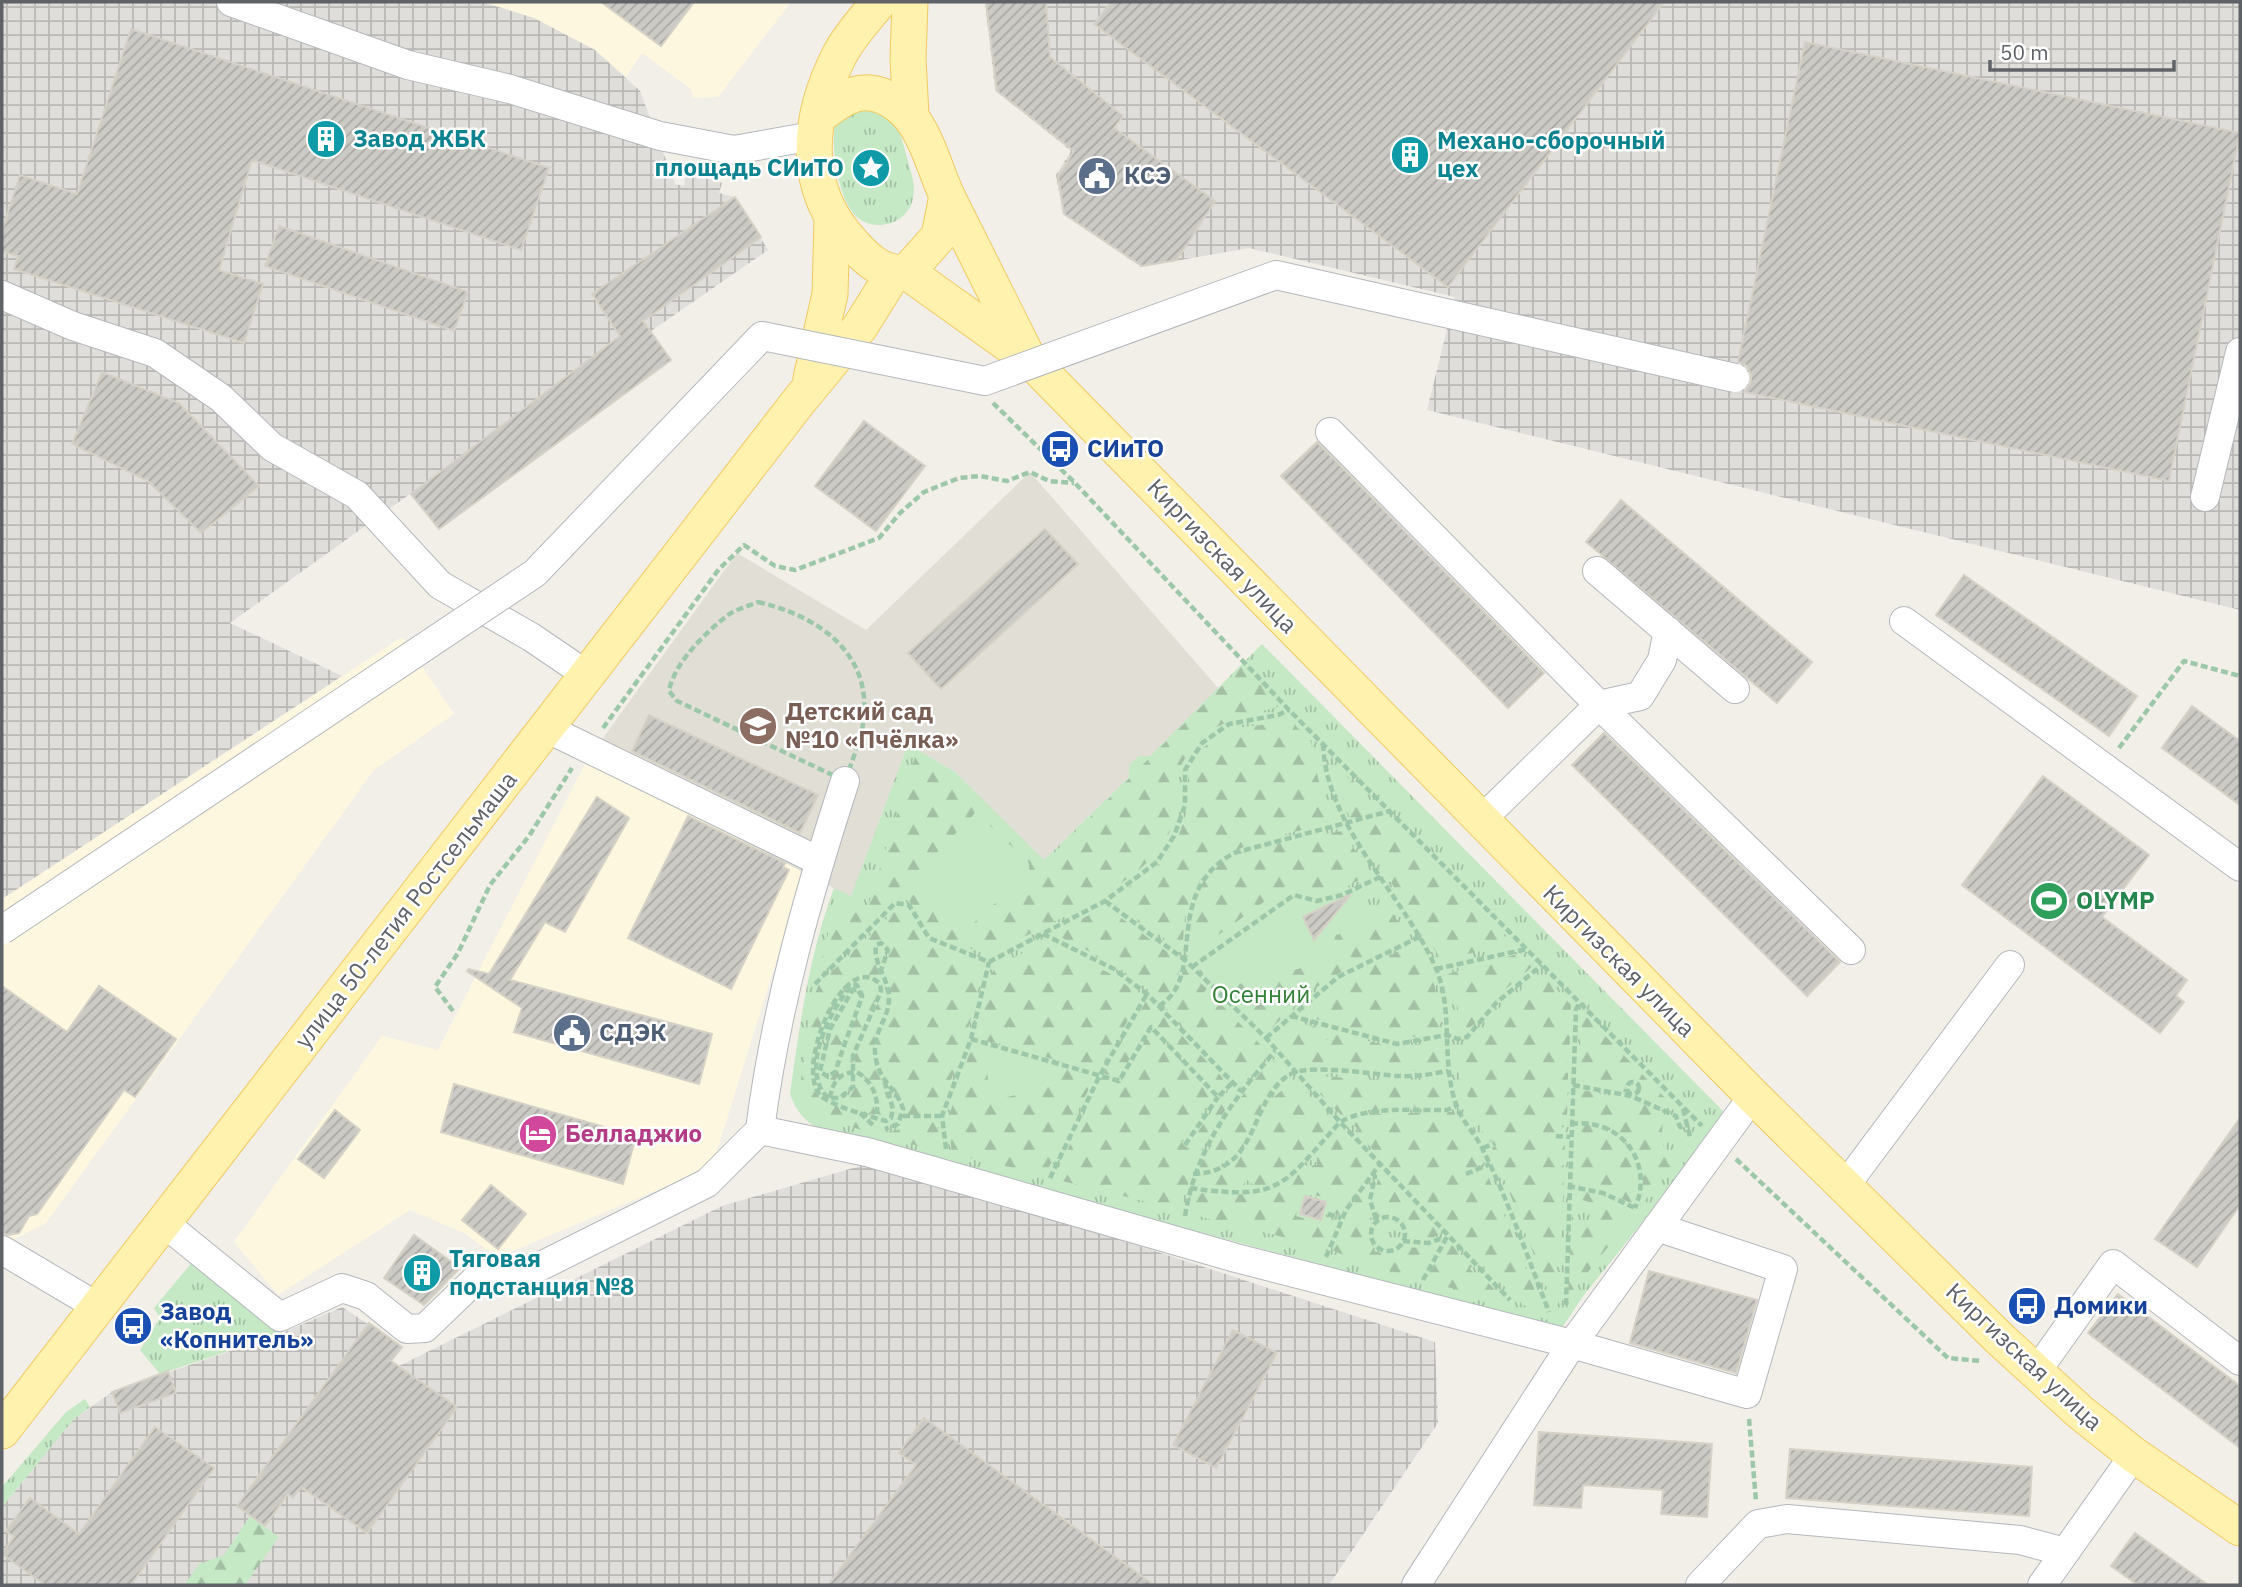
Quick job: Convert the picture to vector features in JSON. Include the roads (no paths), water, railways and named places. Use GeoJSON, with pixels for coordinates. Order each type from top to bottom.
{"type":"FeatureCollection","features":[{"type":"Feature","properties":{"kind":"main road"},"geometry":{"type":"LineString","coordinates":[[810,388],[830,294],[832,219],[813,159],[815,127],[841,51],[879,2]]}},
{"type":"Feature","properties":{"kind":"main road"},"geometry":{"type":"LineString","coordinates":[[911,2],[908,58],[911,116],[947,196],[1029,359]]}},
{"type":"Feature","properties":{"kind":"main road"},"geometry":{"type":"LineString","coordinates":[[815,127],[843,96],[859,93],[877,94],[897,103],[911,116]]}},
{"type":"Feature","properties":{"kind":"main road"},"geometry":{"type":"LineString","coordinates":[[900,273],[939,236],[947,196]]}},
{"type":"Feature","properties":{"kind":"main road"},"geometry":{"type":"LineString","coordinates":[[832,219],[867,259],[900,273],[1029,359]]}},
{"type":"Feature","properties":{"kind":"main road","name":"улица 50-летия Ростсельмаша"},"geometry":{"type":"LineString","coordinates":[[2,1431],[900,273]]}},
{"type":"Feature","properties":{"kind":"main road","name":"Киргизская улица"},"geometry":{"type":"LineString","coordinates":[[1029,359],[1753,1096],[2028,1365],[2134,1455],[2240,1528]]}},
{"type":"Feature","properties":{"kind":"street"},"geometry":{"type":"LineString","coordinates":[[230,2],[408,65],[509,89],[660,136],[734,150],[815,127]]}},
{"type":"Feature","properties":{"kind":"street"},"geometry":{"type":"LineString","coordinates":[[2,930],[535,573],[762,335],[985,381],[1276,275],[1735,378]]}},
{"type":"Feature","properties":{"kind":"street"},"geometry":{"type":"LineString","coordinates":[[2,295],[73,326],[155,353],[221,398],[272,447],[357,495],[440,585],[531,637],[587,675]]}},
{"type":"Feature","properties":{"kind":"street"},"geometry":{"type":"LineString","coordinates":[[2205,497],[2240,352]]}},
{"type":"Feature","properties":{"kind":"street"},"geometry":{"type":"LineString","coordinates":[[1330,432],[1599,705],[1851,950]]}},
{"type":"Feature","properties":{"kind":"street"},"geometry":{"type":"LineString","coordinates":[[1597,571],[1735,689]]}},
{"type":"Feature","properties":{"kind":"street"},"geometry":{"type":"LineString","coordinates":[[1903,621],[2240,867]]}},
{"type":"Feature","properties":{"kind":"street"},"geometry":{"type":"LineString","coordinates":[[1480,821],[1599,705],[1640,696],[1662,660],[1668,631]]}},
{"type":"Feature","properties":{"kind":"street"},"geometry":{"type":"LineString","coordinates":[[546,729],[819,861]]}},
{"type":"Feature","properties":{"kind":"street"},"geometry":{"type":"LineString","coordinates":[[164,1223],[280,1317],[342,1288],[366,1296],[407,1329],[425,1328],[477,1278],[494,1271],[537,1268],[707,1183],[760,1130],[787,993],[819,861],[845,781]]}},
{"type":"Feature","properties":{"kind":"street"},"geometry":{"type":"LineString","coordinates":[[1845,1186],[2010,965]]}},
{"type":"Feature","properties":{"kind":"street"},"geometry":{"type":"LineString","coordinates":[[1416,1585],[1649,1220],[1719,1143],[1753,1096]]}},
{"type":"Feature","properties":{"kind":"street"},"geometry":{"type":"LineString","coordinates":[[760,1130],[867,1152],[1236,1258],[1572,1344],[1747,1394],[1783,1269],[1649,1220]]}},
{"type":"Feature","properties":{"kind":"street"},"geometry":{"type":"LineString","coordinates":[[2,1250],[99,1307]]}},
{"type":"Feature","properties":{"kind":"street"},"geometry":{"type":"LineString","coordinates":[[2028,1365],[2113,1264],[2239,1357]]}},
{"type":"Feature","properties":{"kind":"street"},"geometry":{"type":"LineString","coordinates":[[2049,1583],[2065,1552],[2134,1455]]}},
{"type":"Feature","properties":{"kind":"street"},"geometry":{"type":"LineString","coordinates":[[1700,1585],[1758,1524],[1787,1519],[2020,1540],[2065,1552]]}},
{"type":"Feature","properties":{"kind":"place","name":"Завод ЖБК"},"geometry":{"type":"Point","coordinates":[326,139]}},
{"type":"Feature","properties":{"kind":"place","name":"Механо-сборочный цех"},"geometry":{"type":"Point","coordinates":[1410,155]}},
{"type":"Feature","properties":{"kind":"place","name":"площадь СИиТО"},"geometry":{"type":"Point","coordinates":[871,168]}},
{"type":"Feature","properties":{"kind":"place","name":"КСЭ"},"geometry":{"type":"Point","coordinates":[1097,176]}},
{"type":"Feature","properties":{"kind":"place","name":"СИиТО"},"geometry":{"type":"Point","coordinates":[1060,449]}},
{"type":"Feature","properties":{"kind":"place","name":"Детский сад №10 «Пчёлка»"},"geometry":{"type":"Point","coordinates":[758,726]}},
{"type":"Feature","properties":{"kind":"place","name":"OLYMP"},"geometry":{"type":"Point","coordinates":[2049,901]}},
{"type":"Feature","properties":{"kind":"place","name":"СДЭК"},"geometry":{"type":"Point","coordinates":[572,1033]}},
{"type":"Feature","properties":{"kind":"place","name":"Белладжио"},"geometry":{"type":"Point","coordinates":[538,1134]}},
{"type":"Feature","properties":{"kind":"place","name":"Тяговая подстанция №8"},"geometry":{"type":"Point","coordinates":[422,1273]}},
{"type":"Feature","properties":{"kind":"place","name":"Домики"},"geometry":{"type":"Point","coordinates":[2027,1306]}},
{"type":"Feature","properties":{"kind":"place","name":"Завод «Копнитель»"},"geometry":{"type":"Point","coordinates":[133,1326]}},
{"type":"Feature","properties":{"kind":"park label","name":"Осенний"},"geometry":{"type":"Point","coordinates":[1261,995]}}]}
